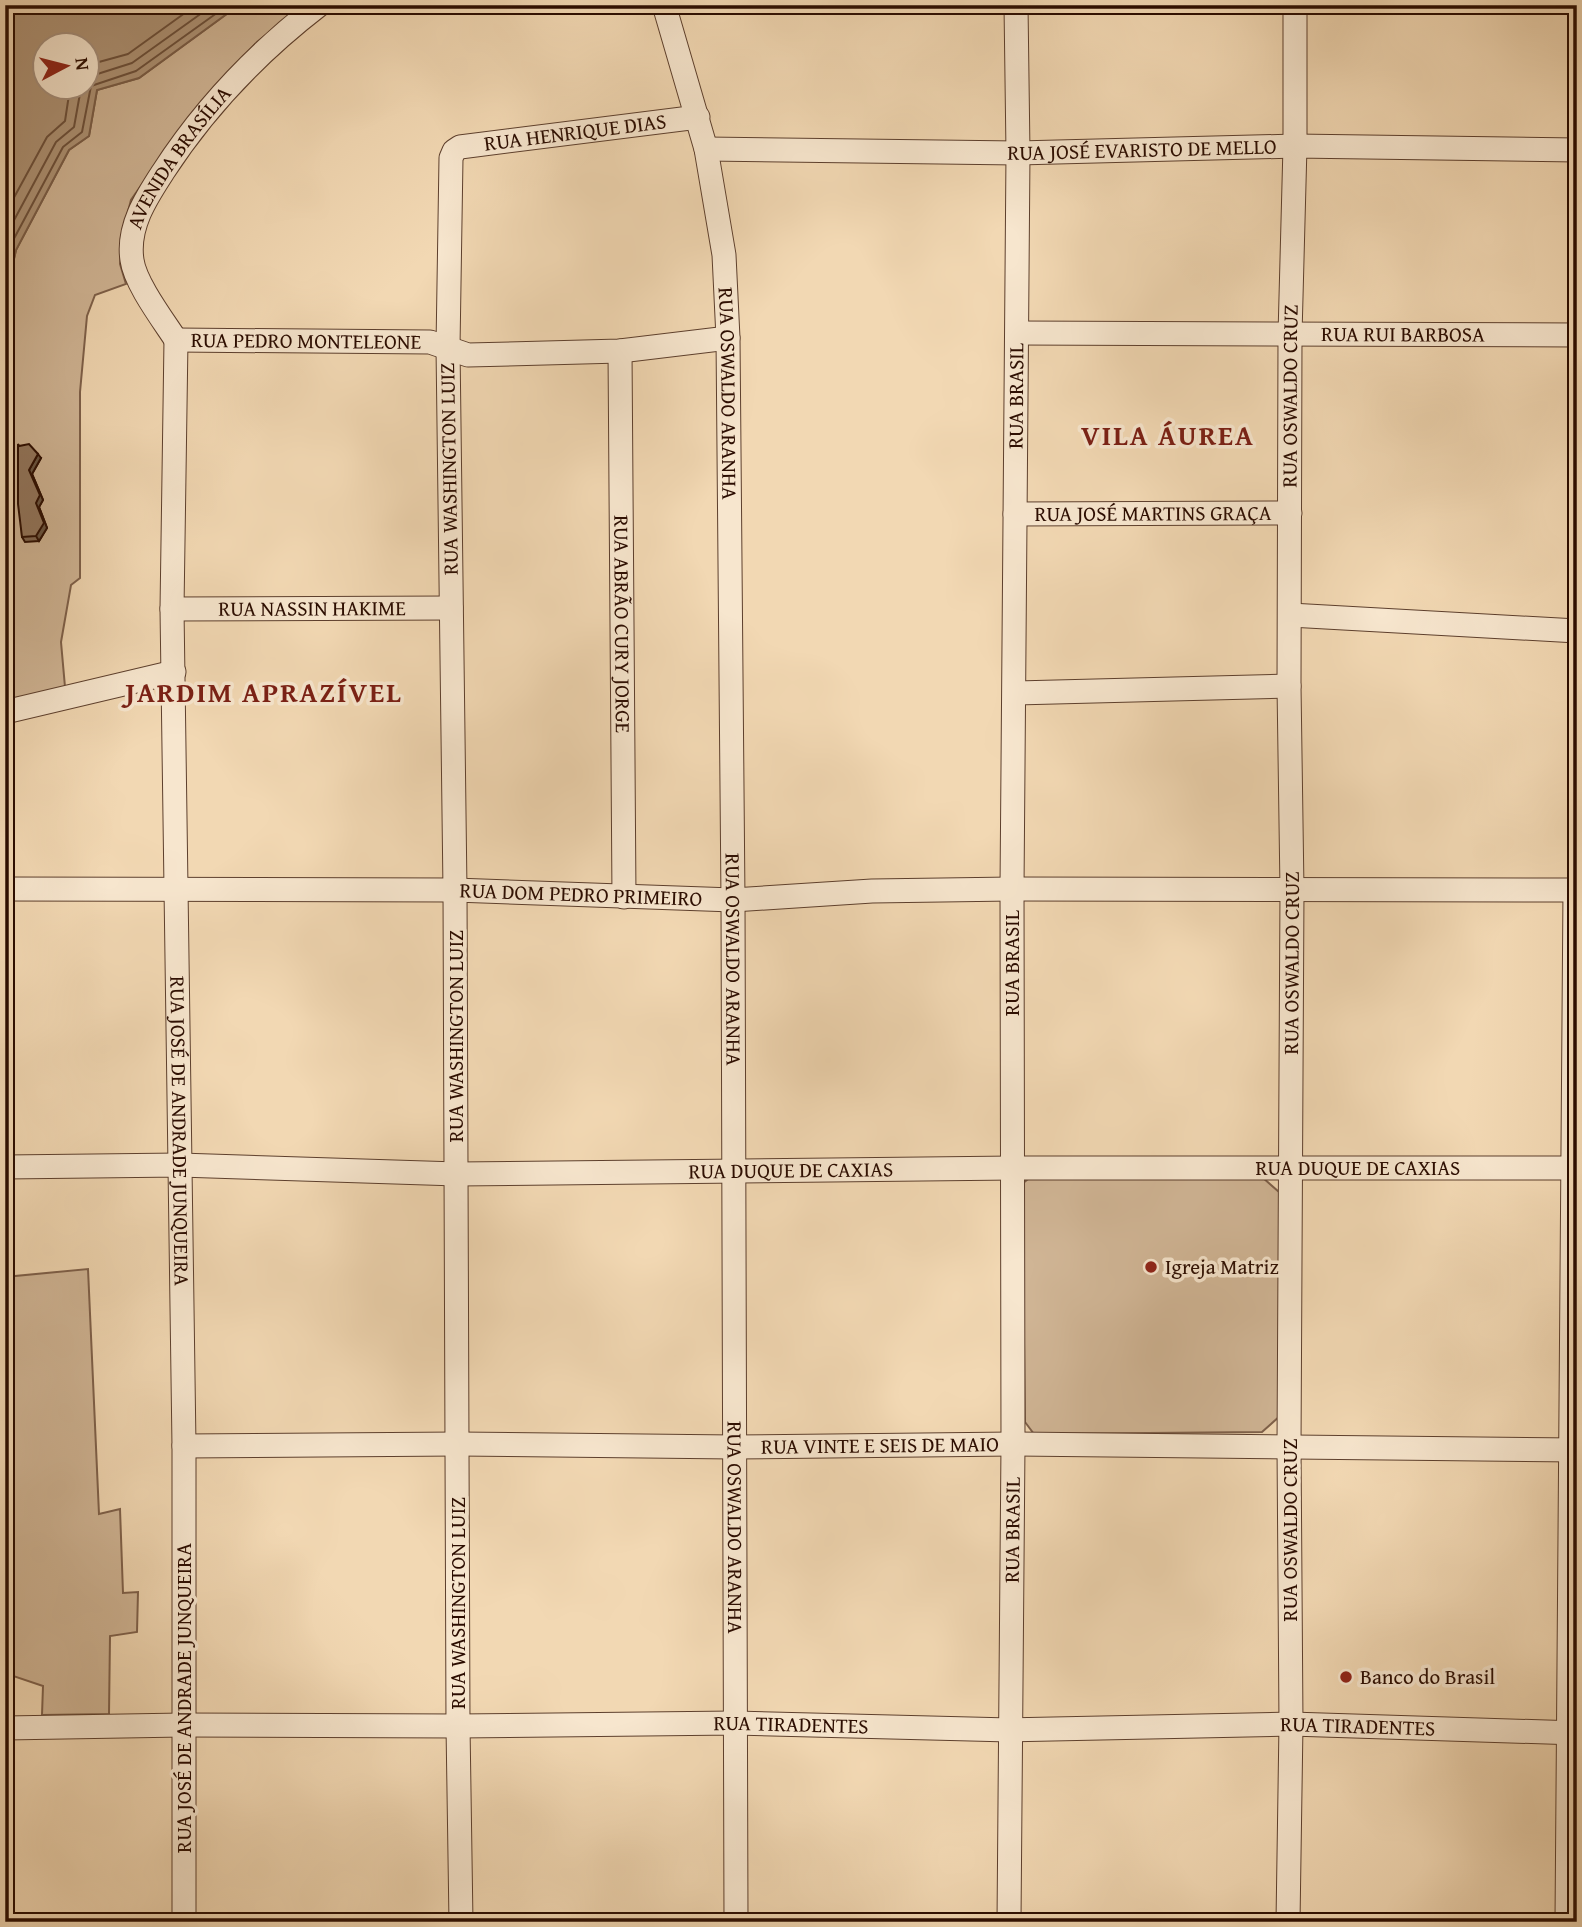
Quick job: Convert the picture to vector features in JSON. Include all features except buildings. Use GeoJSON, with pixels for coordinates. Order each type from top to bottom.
{"type":"FeatureCollection","features":[{"type":"Feature","properties":{"kind":"street","name":"AVENIDA BRASÍLIA"},"geometry":{"type":"LineString","coordinates":[[176,340],[145,291],[132,261],[133,230],[142,204],[188,133],[226,89],[268,47],[319,5]]}},
{"type":"Feature","properties":{"kind":"street","name":"RUA OSWALDO ARANHA"},"geometry":{"type":"LineString","coordinates":[[664,5],[706,149],[724,255],[728,338],[733,900],[736,1922]]}},
{"type":"Feature","properties":{"kind":"street","name":"RUA BRASIL"},"geometry":{"type":"LineString","coordinates":[[1009,1922],[1014,1168],[1012,889],[1018,333],[1016,5]]}},
{"type":"Feature","properties":{"kind":"street","name":"RUA OSWALDO CRUZ"},"geometry":{"type":"LineString","coordinates":[[1288,1922],[1291,1724],[1290,334],[1296,146],[1295,5]]}},
{"type":"Feature","properties":{"kind":"street","name":"RUA HENRIQUE DIAS"},"geometry":{"type":"LineString","coordinates":[[454,150],[460,147],[698,117]]}},
{"type":"Feature","properties":{"kind":"street","name":"RUA JOSÉ EVARISTO DE MELLO"},"geometry":{"type":"LineString","coordinates":[[706,149],[1018,153],[1296,146],[1577,150]]}},
{"type":"Feature","properties":{"kind":"street","name":"RUA WASHINGTON LUIZ"},"geometry":{"type":"LineString","coordinates":[[454,150],[451,158],[448,347],[455,890],[461,1922]]}},
{"type":"Feature","properties":{"kind":"street","name":"RUA RUI BARBOSA"},"geometry":{"type":"LineString","coordinates":[[1018,333],[1577,335]]}},
{"type":"Feature","properties":{"kind":"street","name":"RUA PEDRO MONTELEONE"},"geometry":{"type":"LineString","coordinates":[[176,340],[430,342],[468,355],[620,351],[728,338]]}},
{"type":"Feature","properties":{"kind":"street","name":"RUA JOSÉ DE ANDRADE JUNQUEIRA"},"geometry":{"type":"LineString","coordinates":[[176,340],[172,609],[184,1446],[184,1922]]}},
{"type":"Feature","properties":{"kind":"street","name":"RUA ABRÃO CURY JORGE"},"geometry":{"type":"LineString","coordinates":[[620,351],[624,897]]}},
{"type":"Feature","properties":{"kind":"street","name":"RUA JOSÉ MARTINS GRAÇA"},"geometry":{"type":"LineString","coordinates":[[1015,514],[1290,513]]}},
{"type":"Feature","properties":{"kind":"street","name":"RUA NASSIN HAKIME"},"geometry":{"type":"LineString","coordinates":[[172,609],[451,608]]}},
{"type":"Feature","properties":{"kind":"street"},"geometry":{"type":"LineString","coordinates":[[1290,615],[1577,631]]}},
{"type":"Feature","properties":{"kind":"street"},"geometry":{"type":"LineString","coordinates":[[5,712],[174,672]]}},
{"type":"Feature","properties":{"kind":"street"},"geometry":{"type":"LineString","coordinates":[[1015,693],[1289,686]]}},
{"type":"Feature","properties":{"kind":"street","name":"RUA DOM PEDRO PRIMEIRO"},"geometry":{"type":"LineString","coordinates":[[5,889],[455,890],[733,900],[872,891],[1012,889],[1576,890]]}},
{"type":"Feature","properties":{"kind":"street"},"geometry":{"type":"LineString","coordinates":[[1567,1922],[1573,1733],[1576,890]]}},
{"type":"Feature","properties":{"kind":"street","name":"RUA DUQUE DE CAXIAS"},"geometry":{"type":"LineString","coordinates":[[5,1167],[180,1165],[457,1174],[1014,1168],[1575,1168]]}},
{"type":"Feature","properties":{"kind":"street","name":"RUA VINTE E SEIS DE MAIO"},"geometry":{"type":"LineString","coordinates":[[184,1446],[458,1444],[734,1447],[1013,1444],[1573,1450]]}},
{"type":"Feature","properties":{"kind":"street","name":"RUA TIRADENTES"},"geometry":{"type":"LineString","coordinates":[[5,1728],[735,1723],[1010,1730],[1291,1724],[1573,1733]]}},
{"type":"Feature","properties":{"kind":"shaded area"},"geometry":{"type":"Polygon","coordinates":[[[239,5],[304,5],[257,42],[182,127],[131,200],[122,235],[120,264],[126,284],[95,295],[87,316],[80,392],[80,578],[71,585],[61,642],[65,687],[5,701],[5,606],[8,595],[5,533],[5,298],[16,250],[69,150],[89,136],[95,102],[102,102],[102,89],[139,78],[239,5]]]}},
{"type":"Feature","properties":{"kind":"shaded area"},"geometry":{"type":"Polygon","coordinates":[[[1033,1175],[1262,1177],[1279,1192],[1281,1415],[1262,1432],[1034,1434],[1025,1422],[1022,1184],[1033,1175]]]}},
{"type":"Feature","properties":{"kind":"shaded area"},"geometry":{"type":"Polygon","coordinates":[[[88,1269],[99,1514],[120,1509],[123,1593],[138,1592],[137,1632],[110,1636],[109,1714],[42,1715],[43,1686],[13,1676],[5,1667],[5,1277],[88,1269]]]}},
{"type":"Feature","properties":{"kind":"water"},"geometry":{"type":"Polygon","coordinates":[[[5,5],[239,5],[139,78],[102,89],[102,32],[32,32],[32,102],[95,102],[89,136],[69,150],[16,250],[5,298],[5,5]]]}},
{"type":"Feature","properties":{"kind":"place","name":"Igreja Matriz"},"geometry":{"type":"Point","coordinates":[1151,1267]}},
{"type":"Feature","properties":{"kind":"place","name":"Banco do Brasil"},"geometry":{"type":"Point","coordinates":[1346,1677]}},
{"type":"Feature","properties":{"kind":"district","name":"VILA ÁUREA"},"geometry":{"type":"Point","coordinates":[1168,435]}},
{"type":"Feature","properties":{"kind":"district","name":"JARDIM APRAZÍVEL"},"geometry":{"type":"Point","coordinates":[264,692]}}]}
